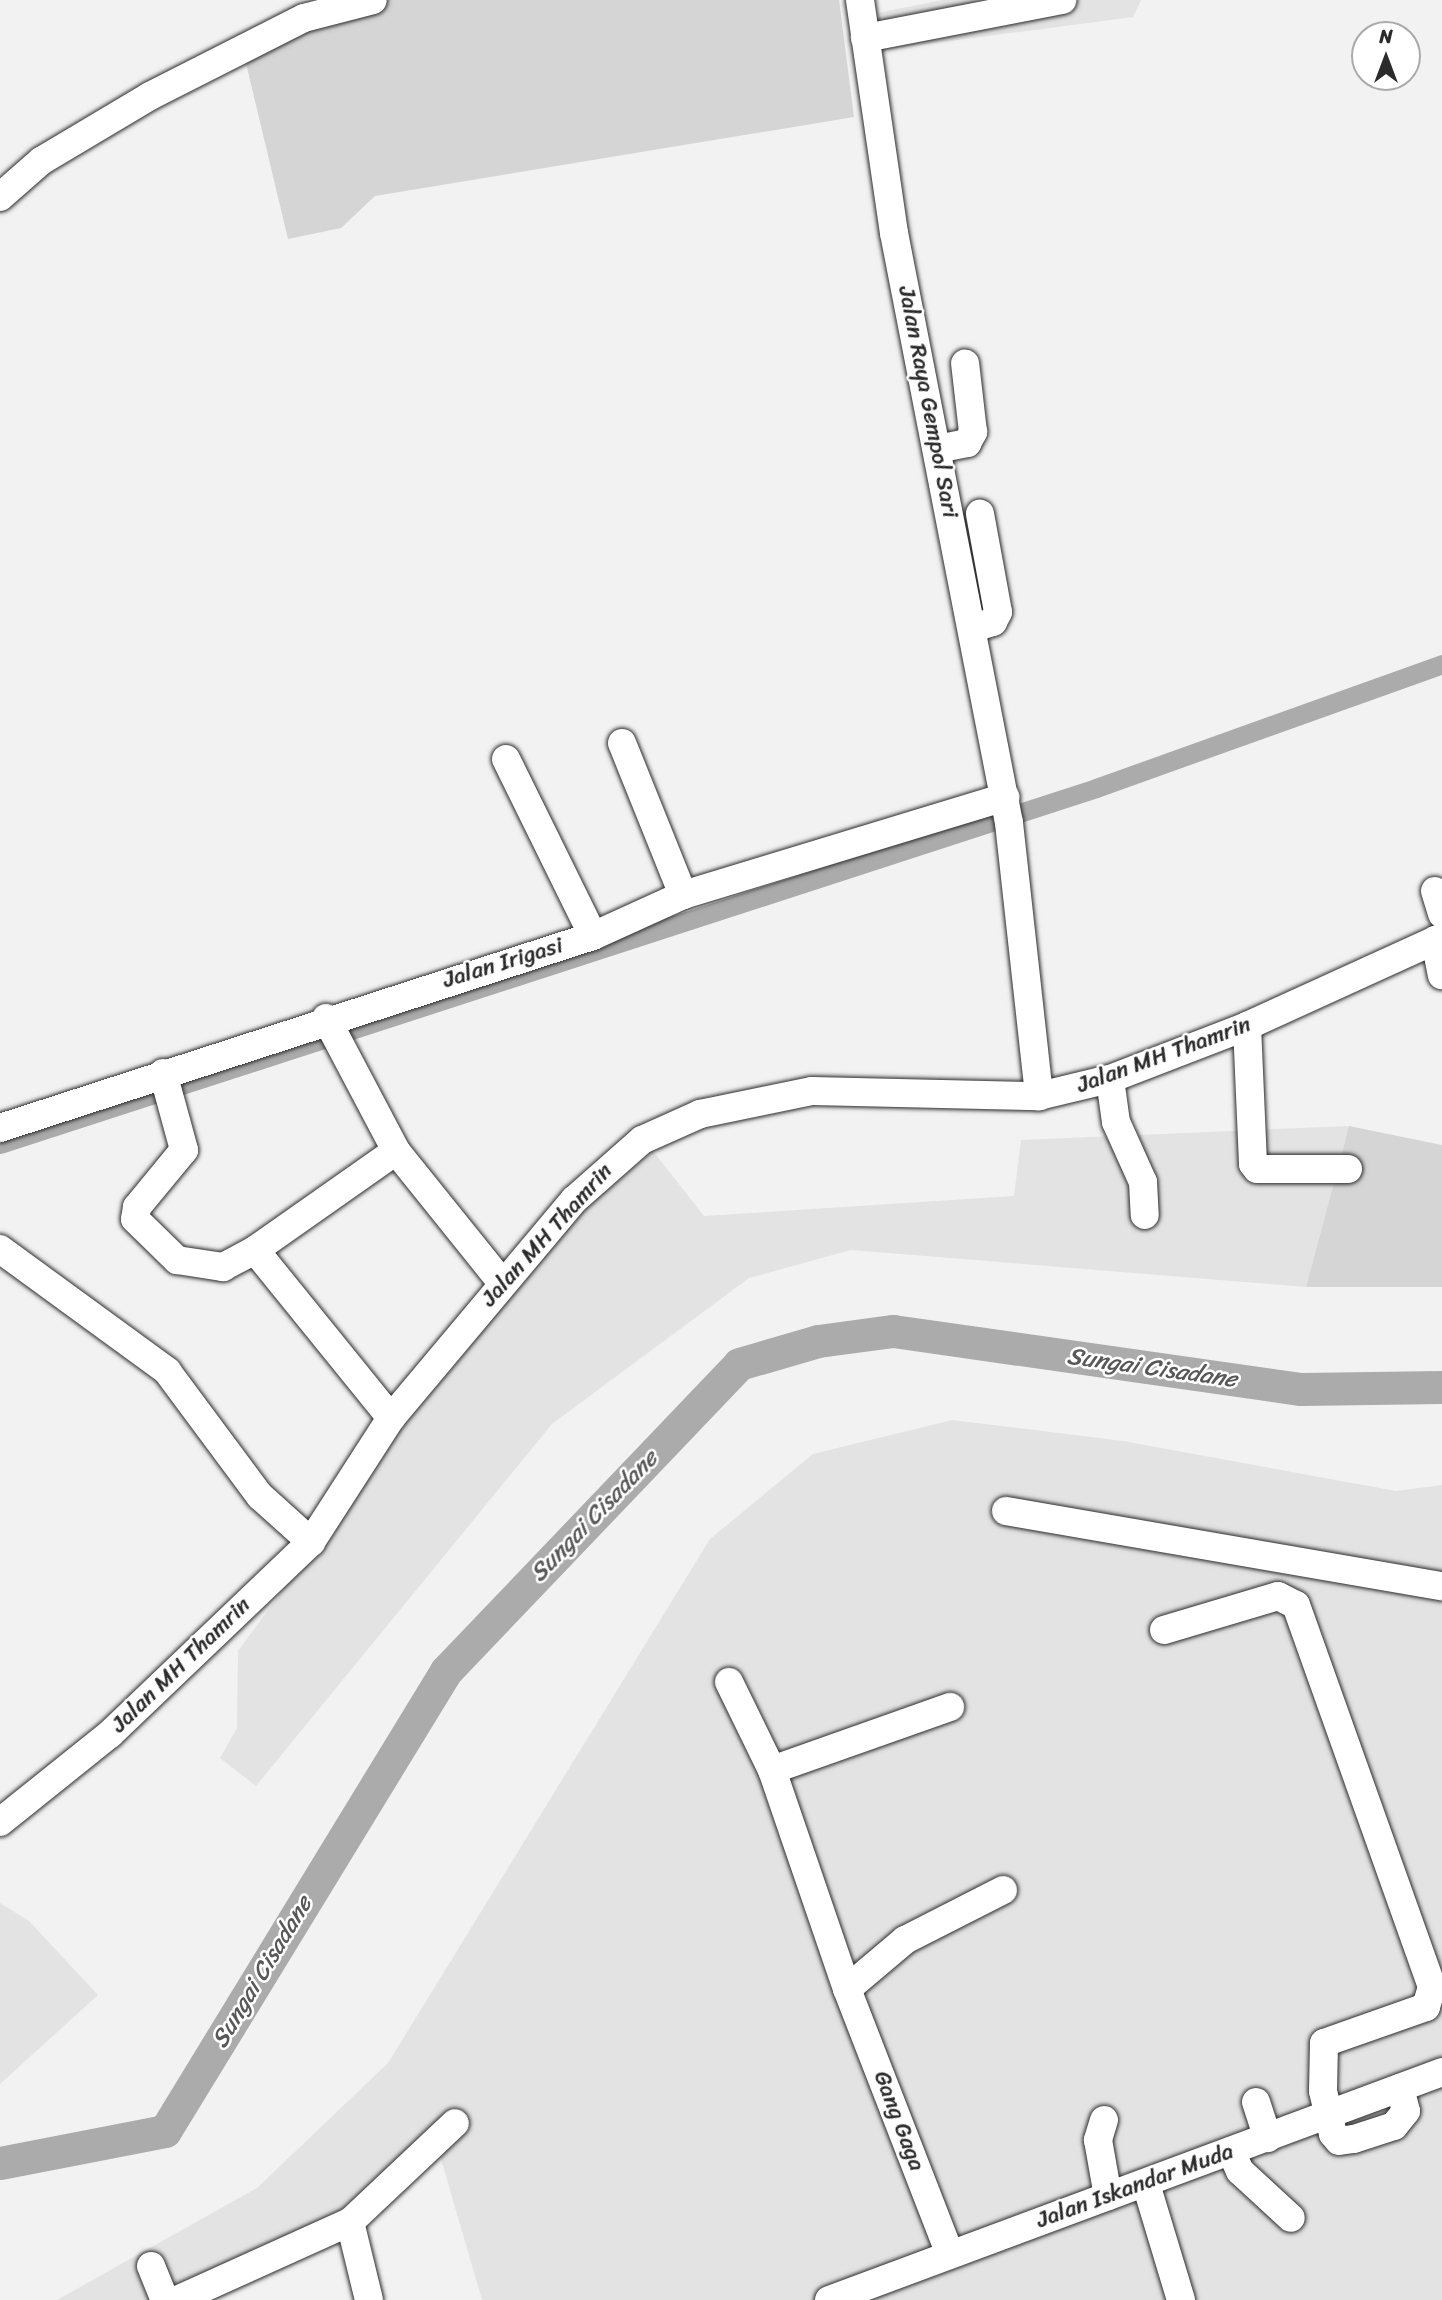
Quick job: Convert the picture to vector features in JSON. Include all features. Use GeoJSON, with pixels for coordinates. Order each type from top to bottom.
{"type":"FeatureCollection","features":[{"type":"Feature","properties":{"kind":"street"},"geometry":{"type":"LineString","coordinates":[[0,197],[41,161],[207,66],[329,8],[373,0]]}},
{"type":"Feature","properties":{"kind":"street","name":"Jalan Raya Gempol Sari"},"geometry":{"type":"LineString","coordinates":[[860,0],[894,233],[974,628],[1007,808],[1039,1096]]}},
{"type":"Feature","properties":{"kind":"street"},"geometry":{"type":"LineString","coordinates":[[866,38],[1062,0]]}},
{"type":"Feature","properties":{"kind":"street"},"geometry":{"type":"LineString","coordinates":[[937,449],[967,443],[972,432],[965,363]]}},
{"type":"Feature","properties":{"kind":"street"},"geometry":{"type":"LineString","coordinates":[[974,628],[993,622],[998,612],[980,514]]}},
{"type":"Feature","properties":{"kind":"street"},"geometry":{"type":"LineString","coordinates":[[622,743],[683,895]]}},
{"type":"Feature","properties":{"kind":"street"},"geometry":{"type":"LineString","coordinates":[[506,759],[593,936]]}},
{"type":"Feature","properties":{"kind":"street","name":"Jalan Irigasi"},"geometry":{"type":"LineString","coordinates":[[0,1128],[166,1083],[593,936],[683,895],[1007,808]]}},
{"type":"Feature","properties":{"kind":"street"},"geometry":{"type":"LineString","coordinates":[[1438,921],[1442,975]]}},
{"type":"Feature","properties":{"kind":"street","name":"Jalan MH Thamrin"},"geometry":{"type":"LineString","coordinates":[[0,1822],[110,1734],[311,1542],[391,1418],[502,1283],[606,1166],[642,1140],[701,1114],[812,1091],[1039,1096],[1110,1079],[1247,1026],[1438,921]]}},
{"type":"Feature","properties":{"kind":"street"},"geometry":{"type":"LineString","coordinates":[[330,1026],[397,1151],[502,1283]]}},
{"type":"Feature","properties":{"kind":"street"},"geometry":{"type":"LineString","coordinates":[[1247,1026],[1253,1164],[1257,1169],[1348,1169]]}},
{"type":"Feature","properties":{"kind":"street"},"geometry":{"type":"LineString","coordinates":[[1110,1079],[1116,1122],[1143,1182],[1145,1215]]}},
{"type":"Feature","properties":{"kind":"street"},"geometry":{"type":"LineString","coordinates":[[166,1083],[184,1150],[137,1207],[135,1219],[177,1260],[223,1267],[255,1250],[397,1151]]}},
{"type":"Feature","properties":{"kind":"street"},"geometry":{"type":"LineString","coordinates":[[0,1249],[167,1371],[260,1496],[311,1542]]}},
{"type":"Feature","properties":{"kind":"street"},"geometry":{"type":"LineString","coordinates":[[255,1250],[391,1418]]}},
{"type":"Feature","properties":{"kind":"street"},"geometry":{"type":"LineString","coordinates":[[1006,1511],[1442,1586]]}},
{"type":"Feature","properties":{"kind":"street"},"geometry":{"type":"LineString","coordinates":[[1164,1630],[1278,1597],[1296,1605],[1432,1987],[1426,2007],[1324,2043],[1327,2117]]}},
{"type":"Feature","properties":{"kind":"street","name":"Gang Gaga"},"geometry":{"type":"LineString","coordinates":[[729,1682],[772,1770],[847,1989],[950,2254]]}},
{"type":"Feature","properties":{"kind":"street"},"geometry":{"type":"LineString","coordinates":[[772,1770],[950,1707]]}},
{"type":"Feature","properties":{"kind":"street"},"geometry":{"type":"LineString","coordinates":[[847,1989],[905,1940],[1003,1890]]}},
{"type":"Feature","properties":{"kind":"street","name":"Jalan Iskandar Muda"},"geometry":{"type":"LineString","coordinates":[[829,2300],[1442,2072]]}},
{"type":"Feature","properties":{"kind":"street"},"geometry":{"type":"LineString","coordinates":[[1256,2102],[1268,2138]]}},
{"type":"Feature","properties":{"kind":"street"},"geometry":{"type":"LineString","coordinates":[[1104,2120],[1098,2151],[1129,2190],[1181,2300]]}},
{"type":"Feature","properties":{"kind":"street"},"geometry":{"type":"LineString","coordinates":[[177,2300],[350,2222],[455,2123]]}},
{"type":"Feature","properties":{"kind":"street"},"geometry":{"type":"LineString","coordinates":[[1231,2151],[1240,2171],[1291,2218]]}},
{"type":"Feature","properties":{"kind":"street"},"geometry":{"type":"LineString","coordinates":[[1129,2190],[1162,2300]]}},
{"type":"Feature","properties":{"kind":"street"},"geometry":{"type":"LineString","coordinates":[[350,2222],[369,2300]]}},
{"type":"Feature","properties":{"kind":"street"},"geometry":{"type":"LineString","coordinates":[[151,2266],[165,2300]]}},
{"type":"Feature","properties":{"kind":"shaded area"},"geometry":{"type":"Polygon","coordinates":[[[320,0],[839,0],[854,117],[375,196],[341,228],[288,239],[239,34],[320,0]]]}},
{"type":"Feature","properties":{"kind":"shaded area"},"geometry":{"type":"Polygon","coordinates":[[[942,0],[1141,0],[1133,17],[882,50],[877,13],[942,0]]]}},
{"type":"Feature","properties":{"kind":"shaded area"},"geometry":{"type":"Polygon","coordinates":[[[1349,1126],[1306,1287],[851,1250],[749,1278],[552,1424],[256,1786],[220,1758],[237,1728],[238,1651],[530,1255],[653,1151],[704,1216],[1014,1196],[1021,1140],[1349,1126]]]}},
{"type":"Feature","properties":{"kind":"shaded area"},"geometry":{"type":"Polygon","coordinates":[[[1349,1126],[1442,1145],[1442,1287],[1306,1287],[1349,1126]]]}},
{"type":"Feature","properties":{"kind":"shaded area"},"geometry":{"type":"Polygon","coordinates":[[[952,1420],[1123,1441],[1396,1491],[1442,1485],[1442,2300],[482,2300],[434,2135],[306,2249],[153,2300],[57,2300],[257,2188],[388,2063],[710,1539],[813,1454],[952,1420]]]}},
{"type":"Feature","properties":{"kind":"shaded area"},"geometry":{"type":"Polygon","coordinates":[[[0,1903],[29,1921],[98,1995],[0,2084],[0,1903]]]}},
{"type":"Feature","properties":{"kind":"waterway"},"geometry":{"type":"LineString","coordinates":[[0,1144],[1096,788],[1442,664]]}},
{"type":"Feature","properties":{"kind":"waterway","name":"Sungai Cisadane"},"geometry":{"type":"LineString","coordinates":[[0,2163],[165,2131],[446,1671],[739,1364],[818,1341],[893,1331],[1301,1389],[1442,1387]]}}]}
